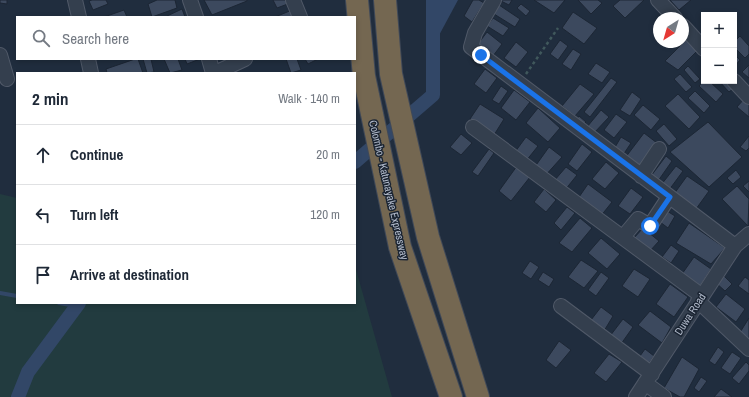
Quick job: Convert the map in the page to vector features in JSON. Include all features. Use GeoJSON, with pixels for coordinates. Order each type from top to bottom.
{"type":"FeatureCollection","features":[{"type":"Feature","properties":{"kind":"highway","name":"Colombo - Katunayake Expressway"},"geometry":{"type":"LineString","coordinates":[[357,0],[364,76],[400,247],[451,397]]}},
{"type":"Feature","properties":{"kind":"highway"},"geometry":{"type":"LineString","coordinates":[[385,0],[391,74],[428,237],[478,397]]}},
{"type":"Feature","properties":{"kind":"street"},"geometry":{"type":"LineString","coordinates":[[75,0],[78,16]]}},
{"type":"Feature","properties":{"kind":"street"},"geometry":{"type":"LineString","coordinates":[[190,0],[196,16]]}},
{"type":"Feature","properties":{"kind":"street"},"geometry":{"type":"LineString","coordinates":[[293,0],[300,16]]}},
{"type":"Feature","properties":{"kind":"street"},"geometry":{"type":"LineString","coordinates":[[494,0],[475,33],[471,46],[519,84],[735,246]]}},
{"type":"Feature","properties":{"kind":"street"},"geometry":{"type":"LineString","coordinates":[[658,0],[669,12]]}},
{"type":"Feature","properties":{"kind":"street"},"geometry":{"type":"LineString","coordinates":[[689,33],[703,48]]}},
{"type":"Feature","properties":{"kind":"street"},"geometry":{"type":"LineString","coordinates":[[0,55],[7,79]]}},
{"type":"Feature","properties":{"kind":"street"},"geometry":{"type":"LineString","coordinates":[[88,60],[91,72]]}},
{"type":"Feature","properties":{"kind":"street"},"geometry":{"type":"LineString","coordinates":[[209,60],[214,72]]}},
{"type":"Feature","properties":{"kind":"street"},"geometry":{"type":"LineString","coordinates":[[216,72],[243,60]]}},
{"type":"Feature","properties":{"kind":"street"},"geometry":{"type":"LineString","coordinates":[[737,84],[749,97]]}},
{"type":"Feature","properties":{"kind":"street"},"geometry":{"type":"LineString","coordinates":[[473,127],[623,237],[700,298],[749,349]]}},
{"type":"Feature","properties":{"kind":"street"},"geometry":{"type":"LineString","coordinates":[[641,176],[659,149]]}},
{"type":"Feature","properties":{"kind":"street"},"geometry":{"type":"LineString","coordinates":[[623,237],[638,219],[650,226],[670,197]]}},
{"type":"Feature","properties":{"kind":"street","name":"Duwa Road"},"geometry":{"type":"LineString","coordinates":[[636,397],[735,246],[749,234]]}},
{"type":"Feature","properties":{"kind":"street"},"geometry":{"type":"LineString","coordinates":[[561,306],[649,378],[664,397]]}},
{"type":"Feature","properties":{"kind":"path"},"geometry":{"type":"LineString","coordinates":[[519,84],[558,28]]}},
{"type":"Feature","properties":{"kind":"green space"},"geometry":{"type":"Polygon","coordinates":[[[0,194],[16,198],[16,304],[356,304],[356,270],[392,397],[0,397],[0,194]]]}},
{"type":"Feature","properties":{"kind":"water"},"geometry":{"type":"Polygon","coordinates":[[[434,0],[458,0],[437,39],[434,0]]]}},
{"type":"Feature","properties":{"kind":"building"},"geometry":{"type":"Polygon","coordinates":[[[0,0],[7,0],[7,4],[0,3],[0,0]]]}},
{"type":"Feature","properties":{"kind":"building"},"geometry":{"type":"Polygon","coordinates":[[[106,0],[108,4],[93,10],[89,1],[106,0]]]}},
{"type":"Feature","properties":{"kind":"building"},"geometry":{"type":"Polygon","coordinates":[[[157,0],[175,0],[177,8],[152,16],[148,4],[157,0]]]}},
{"type":"Feature","properties":{"kind":"building"},"geometry":{"type":"Polygon","coordinates":[[[204,0],[247,0],[247,1],[212,15],[204,0]]]}},
{"type":"Feature","properties":{"kind":"building"},"geometry":{"type":"Polygon","coordinates":[[[273,0],[292,0],[293,2],[277,8],[273,0]]]}},
{"type":"Feature","properties":{"kind":"building"},"geometry":{"type":"Polygon","coordinates":[[[473,0],[479,0],[484,3],[472,22],[464,16],[473,0]]]}},
{"type":"Feature","properties":{"kind":"building"},"geometry":{"type":"Polygon","coordinates":[[[499,0],[512,0],[509,5],[499,0]]]}},
{"type":"Feature","properties":{"kind":"building"},"geometry":{"type":"Polygon","coordinates":[[[534,0],[565,0],[554,13],[534,0]]]}},
{"type":"Feature","properties":{"kind":"building"},"geometry":{"type":"Polygon","coordinates":[[[578,0],[598,0],[602,3],[591,14],[578,0]]]}},
{"type":"Feature","properties":{"kind":"building"},"geometry":{"type":"Polygon","coordinates":[[[620,0],[644,0],[625,18],[613,6],[620,0]]]}},
{"type":"Feature","properties":{"kind":"building"},"geometry":{"type":"Polygon","coordinates":[[[670,0],[691,0],[679,10],[670,0]]]}},
{"type":"Feature","properties":{"kind":"building"},"geometry":{"type":"Polygon","coordinates":[[[521,4],[530,11],[526,16],[517,8],[521,4]]]}},
{"type":"Feature","properties":{"kind":"building"},"geometry":{"type":"Polygon","coordinates":[[[499,5],[520,19],[515,27],[494,14],[499,5]]]}},
{"type":"Feature","properties":{"kind":"building"},"geometry":{"type":"Polygon","coordinates":[[[182,9],[185,16],[167,16],[182,9]]]}},
{"type":"Feature","properties":{"kind":"building"},"geometry":{"type":"Polygon","coordinates":[[[124,10],[127,16],[107,16],[124,10]]]}},
{"type":"Feature","properties":{"kind":"building"},"geometry":{"type":"Polygon","coordinates":[[[292,10],[295,16],[277,16],[292,10]]]}},
{"type":"Feature","properties":{"kind":"building"},"geometry":{"type":"Polygon","coordinates":[[[573,12],[597,28],[584,44],[562,28],[573,12]]]}},
{"type":"Feature","properties":{"kind":"building"},"geometry":{"type":"Polygon","coordinates":[[[493,18],[509,28],[503,36],[487,26],[493,18]]]}},
{"type":"Feature","properties":{"kind":"building"},"geometry":{"type":"Polygon","coordinates":[[[487,32],[502,44],[493,56],[478,44],[487,32]]]}},
{"type":"Feature","properties":{"kind":"building"},"geometry":{"type":"Polygon","coordinates":[[[740,36],[749,46],[749,54],[745,58],[737,50],[737,39],[740,36]]]}},
{"type":"Feature","properties":{"kind":"building"},"geometry":{"type":"Polygon","coordinates":[[[560,40],[568,46],[558,60],[550,54],[560,40]]]}},
{"type":"Feature","properties":{"kind":"building"},"geometry":{"type":"Polygon","coordinates":[[[516,42],[528,52],[516,67],[504,58],[516,42]]]}},
{"type":"Feature","properties":{"kind":"building"},"geometry":{"type":"Polygon","coordinates":[[[689,43],[697,51],[678,70],[665,61],[678,48],[689,48],[689,43]]]}},
{"type":"Feature","properties":{"kind":"building"},"geometry":{"type":"Polygon","coordinates":[[[573,49],[581,54],[571,70],[562,64],[573,49]]]}},
{"type":"Feature","properties":{"kind":"building"},"geometry":{"type":"Polygon","coordinates":[[[132,60],[138,60],[143,72],[107,72],[106,69],[132,60]]]}},
{"type":"Feature","properties":{"kind":"building"},"geometry":{"type":"Polygon","coordinates":[[[143,60],[151,60],[154,72],[147,72],[143,60]]]}},
{"type":"Feature","properties":{"kind":"building"},"geometry":{"type":"Polygon","coordinates":[[[164,60],[178,60],[182,70],[170,72],[164,60]]]}},
{"type":"Feature","properties":{"kind":"building"},"geometry":{"type":"Polygon","coordinates":[[[185,60],[197,60],[187,64],[185,60]]]}},
{"type":"Feature","properties":{"kind":"building"},"geometry":{"type":"Polygon","coordinates":[[[286,60],[297,60],[301,70],[291,72],[286,60]]]}},
{"type":"Feature","properties":{"kind":"building"},"geometry":{"type":"Polygon","coordinates":[[[306,60],[316,60],[308,64],[306,60]]]}},
{"type":"Feature","properties":{"kind":"building"},"geometry":{"type":"Polygon","coordinates":[[[596,63],[610,72],[602,83],[588,74],[596,63]]]}},
{"type":"Feature","properties":{"kind":"building"},"geometry":{"type":"Polygon","coordinates":[[[749,65],[749,78],[742,72],[749,65]]]}},
{"type":"Feature","properties":{"kind":"building"},"geometry":{"type":"Polygon","coordinates":[[[688,66],[700,79],[695,83],[684,70],[688,66]]]}},
{"type":"Feature","properties":{"kind":"building"},"geometry":{"type":"Polygon","coordinates":[[[485,69],[497,78],[486,93],[474,84],[485,69]]]}},
{"type":"Feature","properties":{"kind":"building"},"geometry":{"type":"Polygon","coordinates":[[[680,74],[692,87],[686,92],[674,79],[680,74]]]}},
{"type":"Feature","properties":{"kind":"building"},"geometry":{"type":"Polygon","coordinates":[[[611,78],[617,82],[590,117],[584,112],[611,78]]]}},
{"type":"Feature","properties":{"kind":"building"},"geometry":{"type":"Polygon","coordinates":[[[580,84],[594,94],[575,116],[562,106],[580,84]]]}},
{"type":"Feature","properties":{"kind":"building"},"geometry":{"type":"Polygon","coordinates":[[[701,84],[712,84],[723,94],[716,102],[699,86],[701,84]]]}},
{"type":"Feature","properties":{"kind":"building"},"geometry":{"type":"Polygon","coordinates":[[[722,84],[731,84],[734,88],[729,92],[722,84]]]}},
{"type":"Feature","properties":{"kind":"building"},"geometry":{"type":"Polygon","coordinates":[[[501,86],[508,91],[499,104],[492,100],[501,86]]]}},
{"type":"Feature","properties":{"kind":"building"},"geometry":{"type":"Polygon","coordinates":[[[514,90],[530,102],[516,120],[501,108],[514,90]]]}},
{"type":"Feature","properties":{"kind":"building"},"geometry":{"type":"Polygon","coordinates":[[[695,91],[710,106],[704,113],[688,98],[695,91]]]}},
{"type":"Feature","properties":{"kind":"building"},"geometry":{"type":"Polygon","coordinates":[[[632,92],[641,99],[630,116],[620,110],[632,92]]]}},
{"type":"Feature","properties":{"kind":"building"},"geometry":{"type":"Polygon","coordinates":[[[678,94],[700,117],[689,129],[665,106],[678,94]]]}},
{"type":"Feature","properties":{"kind":"building"},"geometry":{"type":"Polygon","coordinates":[[[744,99],[749,103],[749,117],[737,107],[744,99]]]}},
{"type":"Feature","properties":{"kind":"building"},"geometry":{"type":"Polygon","coordinates":[[[480,104],[504,119],[494,135],[470,119],[480,104]]]}},
{"type":"Feature","properties":{"kind":"building"},"geometry":{"type":"Polygon","coordinates":[[[643,105],[660,119],[651,130],[634,115],[643,105]]]}},
{"type":"Feature","properties":{"kind":"building"},"geometry":{"type":"Polygon","coordinates":[[[538,108],[560,128],[548,142],[526,123],[538,108]]]}},
{"type":"Feature","properties":{"kind":"building"},"geometry":{"type":"Polygon","coordinates":[[[601,110],[609,117],[594,133],[587,127],[601,110]]]}},
{"type":"Feature","properties":{"kind":"building"},"geometry":{"type":"Polygon","coordinates":[[[616,114],[627,122],[614,138],[604,130],[616,114]]]}},
{"type":"Feature","properties":{"kind":"building"},"geometry":{"type":"Polygon","coordinates":[[[579,116],[586,122],[582,126],[576,120],[579,116]]]}},
{"type":"Feature","properties":{"kind":"building"},"geometry":{"type":"Polygon","coordinates":[[[708,122],[742,157],[709,187],[670,152],[708,122]]]}},
{"type":"Feature","properties":{"kind":"building"},"geometry":{"type":"Polygon","coordinates":[[[664,124],[677,139],[669,146],[656,131],[664,124]]]}},
{"type":"Feature","properties":{"kind":"building"},"geometry":{"type":"Polygon","coordinates":[[[644,133],[657,143],[638,168],[625,158],[644,133]]]}},
{"type":"Feature","properties":{"kind":"building"},"geometry":{"type":"Polygon","coordinates":[[[461,134],[472,143],[461,155],[450,147],[461,134]]]}},
{"type":"Feature","properties":{"kind":"building"},"geometry":{"type":"Polygon","coordinates":[[[749,136],[749,148],[746,151],[740,147],[749,136]]]}},
{"type":"Feature","properties":{"kind":"building"},"geometry":{"type":"Polygon","coordinates":[[[526,137],[538,146],[526,161],[515,152],[526,137]]]}},
{"type":"Feature","properties":{"kind":"building"},"geometry":{"type":"Polygon","coordinates":[[[621,137],[631,143],[623,155],[614,149],[621,137]]]}},
{"type":"Feature","properties":{"kind":"building"},"geometry":{"type":"Polygon","coordinates":[[[582,144],[592,152],[577,171],[568,164],[582,144]]]}},
{"type":"Feature","properties":{"kind":"building"},"geometry":{"type":"Polygon","coordinates":[[[549,147],[562,157],[544,177],[534,168],[549,147]]]}},
{"type":"Feature","properties":{"kind":"building"},"geometry":{"type":"Polygon","coordinates":[[[489,149],[494,153],[478,176],[472,172],[489,149]]]}},
{"type":"Feature","properties":{"kind":"building"},"geometry":{"type":"Polygon","coordinates":[[[666,156],[672,161],[658,181],[651,176],[666,156]]]}},
{"type":"Feature","properties":{"kind":"building"},"geometry":{"type":"Polygon","coordinates":[[[606,162],[619,173],[605,189],[592,179],[606,162]]]}},
{"type":"Feature","properties":{"kind":"building"},"geometry":{"type":"Polygon","coordinates":[[[517,166],[530,177],[511,201],[499,191],[517,166]]]}},
{"type":"Feature","properties":{"kind":"building"},"geometry":{"type":"Polygon","coordinates":[[[676,166],[683,171],[669,190],[661,185],[676,166]]]}},
{"type":"Feature","properties":{"kind":"building"},"geometry":{"type":"Polygon","coordinates":[[[566,167],[577,175],[565,190],[554,181],[566,167]]]}},
{"type":"Feature","properties":{"kind":"building"},"geometry":{"type":"Polygon","coordinates":[[[736,170],[741,177],[733,184],[727,178],[736,170]]]}},
{"type":"Feature","properties":{"kind":"building"},"geometry":{"type":"Polygon","coordinates":[[[687,176],[709,191],[696,209],[674,194],[687,176]]]}},
{"type":"Feature","properties":{"kind":"building"},"geometry":{"type":"Polygon","coordinates":[[[749,181],[749,192],[743,186],[749,181]]]}},
{"type":"Feature","properties":{"kind":"building"},"geometry":{"type":"Polygon","coordinates":[[[588,184],[612,202],[600,217],[577,200],[588,184]]]}},
{"type":"Feature","properties":{"kind":"building"},"geometry":{"type":"Polygon","coordinates":[[[737,186],[749,199],[748,226],[722,199],[737,186]]]}},
{"type":"Feature","properties":{"kind":"building"},"geometry":{"type":"Polygon","coordinates":[[[631,188],[643,197],[630,214],[618,206],[631,188]]]}},
{"type":"Feature","properties":{"kind":"building"},"geometry":{"type":"Polygon","coordinates":[[[544,189],[556,200],[546,212],[534,202],[544,189]]]}},
{"type":"Feature","properties":{"kind":"building"},"geometry":{"type":"Polygon","coordinates":[[[567,207],[575,213],[561,230],[554,223],[567,207]]]}},
{"type":"Feature","properties":{"kind":"building"},"geometry":{"type":"Polygon","coordinates":[[[667,211],[675,216],[668,228],[660,222],[667,211]]]}},
{"type":"Feature","properties":{"kind":"building"},"geometry":{"type":"Polygon","coordinates":[[[580,218],[592,228],[572,252],[559,243],[580,218]]]}},
{"type":"Feature","properties":{"kind":"building"},"geometry":{"type":"Polygon","coordinates":[[[689,223],[725,248],[711,264],[676,243],[689,223]]]}},
{"type":"Feature","properties":{"kind":"building"},"geometry":{"type":"Polygon","coordinates":[[[643,228],[659,241],[650,251],[634,238],[643,228]]]}},
{"type":"Feature","properties":{"kind":"building"},"geometry":{"type":"Polygon","coordinates":[[[601,238],[620,254],[607,269],[588,253],[601,238]]]}},
{"type":"Feature","properties":{"kind":"building"},"geometry":{"type":"Polygon","coordinates":[[[671,245],[679,251],[671,263],[662,257],[671,245]]]}},
{"type":"Feature","properties":{"kind":"building"},"geometry":{"type":"Polygon","coordinates":[[[694,257],[711,269],[700,286],[682,274],[694,257]]]}},
{"type":"Feature","properties":{"kind":"building"},"geometry":{"type":"Polygon","coordinates":[[[581,260],[598,271],[584,288],[568,277],[581,260]]]}},
{"type":"Feature","properties":{"kind":"building"},"geometry":{"type":"Polygon","coordinates":[[[530,261],[539,267],[531,279],[522,273],[530,261]]]}},
{"type":"Feature","properties":{"kind":"building"},"geometry":{"type":"Polygon","coordinates":[[[634,269],[650,279],[638,297],[622,286],[634,269]]]}},
{"type":"Feature","properties":{"kind":"building"},"geometry":{"type":"Polygon","coordinates":[[[543,272],[554,279],[549,287],[538,280],[543,272]]]}},
{"type":"Feature","properties":{"kind":"building"},"geometry":{"type":"Polygon","coordinates":[[[601,272],[609,278],[596,296],[588,290],[601,272]]]}},
{"type":"Feature","properties":{"kind":"building"},"geometry":{"type":"Polygon","coordinates":[[[724,276],[732,284],[725,291],[716,283],[724,276]]]}},
{"type":"Feature","properties":{"kind":"building"},"geometry":{"type":"Polygon","coordinates":[[[745,277],[749,280],[749,294],[738,286],[745,277]]]}},
{"type":"Feature","properties":{"kind":"building"},"geometry":{"type":"Polygon","coordinates":[[[670,284],[688,297],[674,317],[656,304],[670,284]]]}},
{"type":"Feature","properties":{"kind":"building"},"geometry":{"type":"Polygon","coordinates":[[[726,294],[745,309],[736,322],[716,307],[726,294]]]}},
{"type":"Feature","properties":{"kind":"building"},"geometry":{"type":"Polygon","coordinates":[[[601,307],[613,316],[604,331],[591,320],[601,307]]]}},
{"type":"Feature","properties":{"kind":"building"},"geometry":{"type":"Polygon","coordinates":[[[650,311],[671,327],[662,343],[638,325],[650,311]]]}},
{"type":"Feature","properties":{"kind":"building"},"geometry":{"type":"Polygon","coordinates":[[[749,318],[749,342],[739,334],[749,318]]]}},
{"type":"Feature","properties":{"kind":"building"},"geometry":{"type":"Polygon","coordinates":[[[623,319],[633,327],[621,344],[610,336],[623,319]]]}},
{"type":"Feature","properties":{"kind":"building"},"geometry":{"type":"Polygon","coordinates":[[[559,341],[571,350],[556,368],[546,360],[559,341]]]}},
{"type":"Feature","properties":{"kind":"building"},"geometry":{"type":"Polygon","coordinates":[[[718,347],[724,352],[715,365],[709,361],[718,347]]]}},
{"type":"Feature","properties":{"kind":"building"},"geometry":{"type":"Polygon","coordinates":[[[645,349],[654,356],[649,363],[640,356],[645,349]]]}},
{"type":"Feature","properties":{"kind":"building"},"geometry":{"type":"Polygon","coordinates":[[[732,352],[741,358],[730,374],[721,368],[732,352]]]}},
{"type":"Feature","properties":{"kind":"building"},"geometry":{"type":"Polygon","coordinates":[[[609,354],[622,362],[606,382],[594,373],[609,354]]]}},
{"type":"Feature","properties":{"kind":"building"},"geometry":{"type":"Polygon","coordinates":[[[682,357],[699,369],[684,397],[680,397],[664,388],[682,357]]]}},
{"type":"Feature","properties":{"kind":"building"},"geometry":{"type":"Polygon","coordinates":[[[746,362],[749,365],[749,371],[739,384],[732,378],[746,362]]]}},
{"type":"Feature","properties":{"kind":"building"},"geometry":{"type":"Polygon","coordinates":[[[701,377],[707,381],[699,392],[694,388],[701,377]]]}},
{"type":"Feature","properties":{"kind":"building"},"geometry":{"type":"Polygon","coordinates":[[[721,389],[732,397],[714,397],[721,389]]]}},
{"type":"Feature","properties":{"kind":"waterway"},"geometry":{"type":"LineString","coordinates":[[356,161],[433,95],[433,0]]}},
{"type":"Feature","properties":{"kind":"waterway"},"geometry":{"type":"LineString","coordinates":[[0,293],[16,296]]}},
{"type":"Feature","properties":{"kind":"waterway"},"geometry":{"type":"LineString","coordinates":[[65,304],[76,306]]}},
{"type":"Feature","properties":{"kind":"waterway"},"geometry":{"type":"LineString","coordinates":[[18,397],[28,372],[78,304]]}},
{"type":"Feature","properties":{"kind":"route"},"geometry":{"type":"LineString","coordinates":[[481,55],[670,197],[650,226]]}}]}
